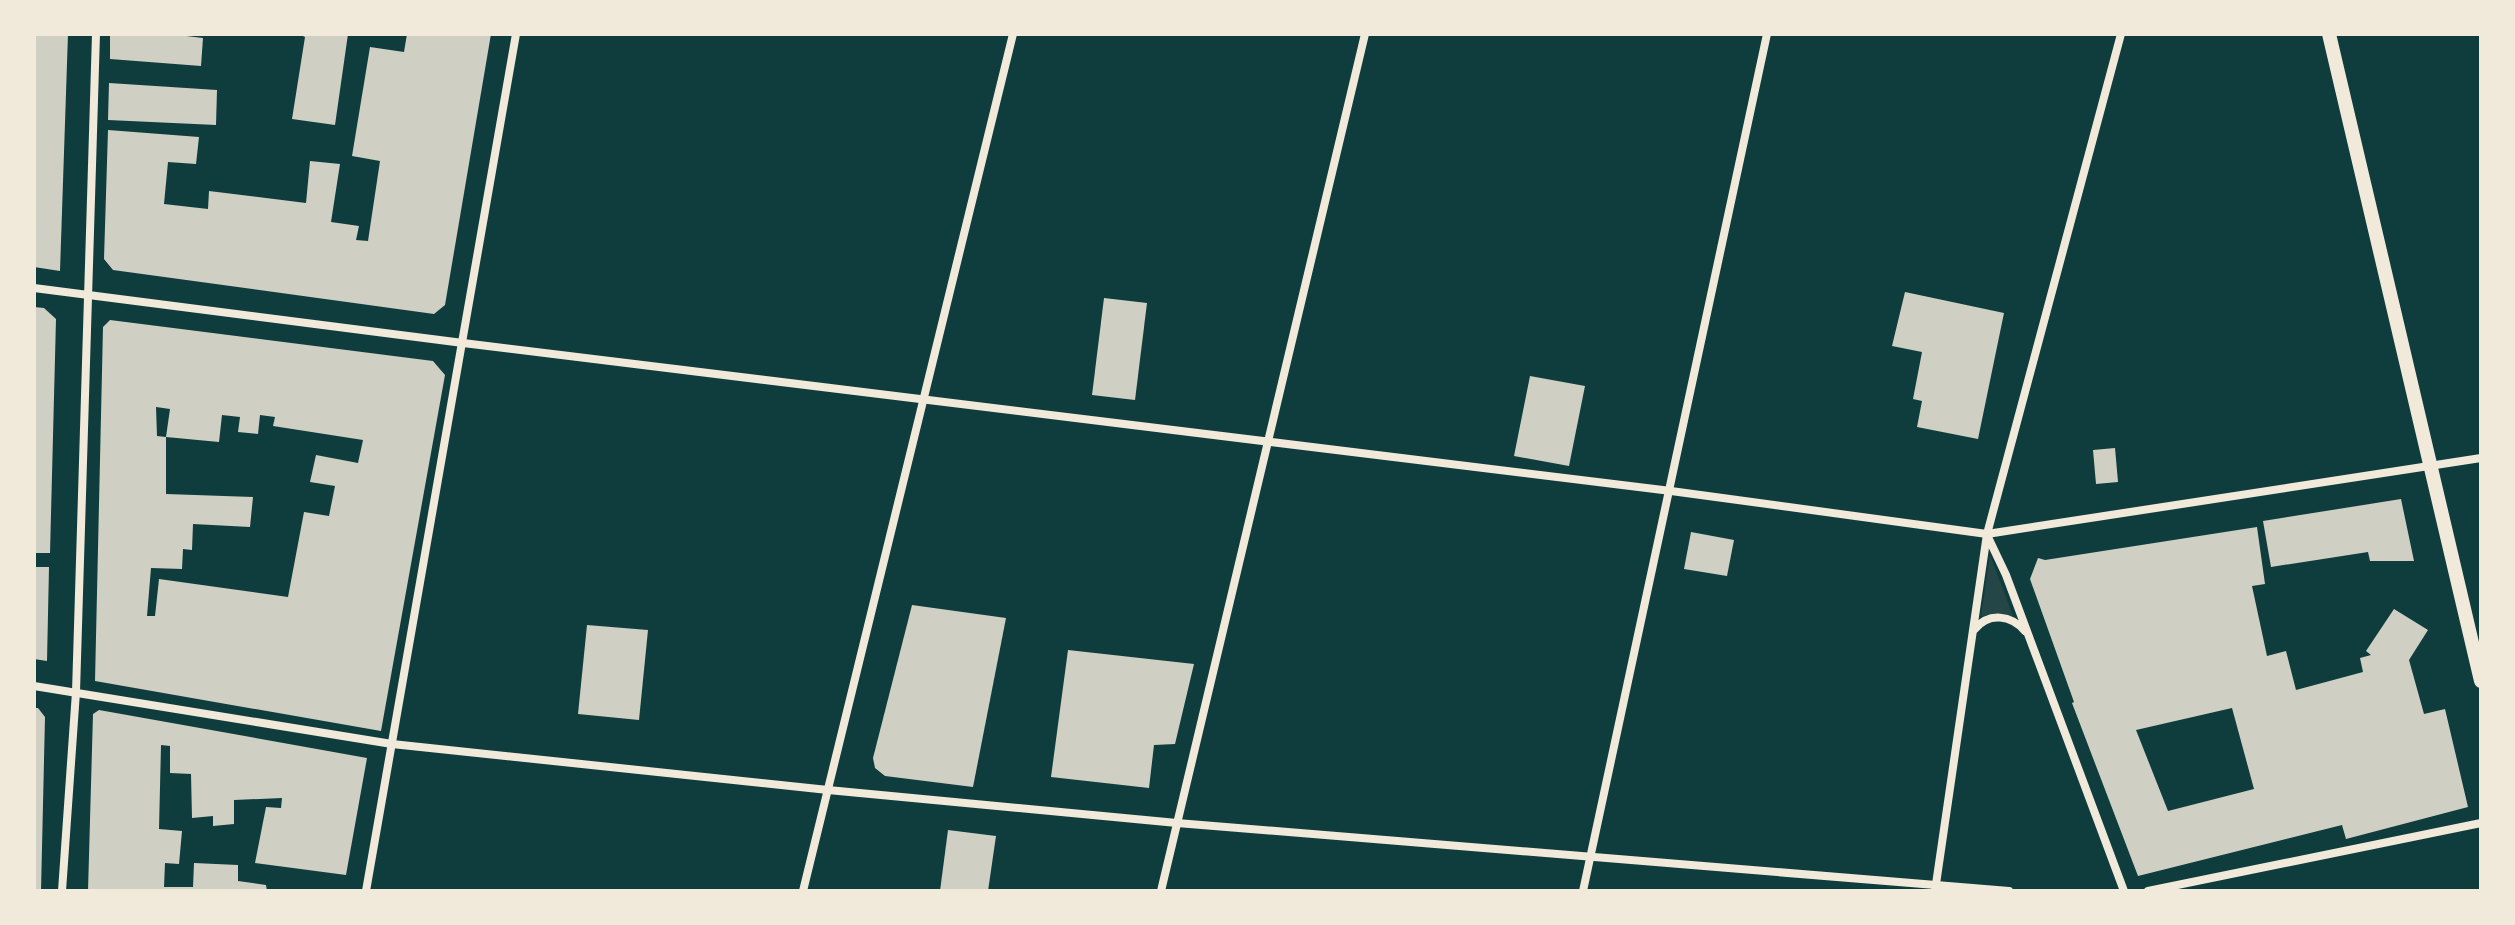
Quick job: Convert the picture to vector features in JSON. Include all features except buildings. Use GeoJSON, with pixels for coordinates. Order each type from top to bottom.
{"type":"FeatureCollection","features":[{"type":"Feature","properties":{"kind":"main road"},"geometry":{"type":"LineString","coordinates":[[2329,34],[2481,681]]}},
{"type":"Feature","properties":{"kind":"street"},"geometry":{"type":"LineString","coordinates":[[62,891],[76,692],[96,34]]}},
{"type":"Feature","properties":{"kind":"street"},"geometry":{"type":"LineString","coordinates":[[366,891],[516,34]]}},
{"type":"Feature","properties":{"kind":"street"},"geometry":{"type":"LineString","coordinates":[[803,891],[1013,34]]}},
{"type":"Feature","properties":{"kind":"street"},"geometry":{"type":"LineString","coordinates":[[1161,891],[1365,34]]}},
{"type":"Feature","properties":{"kind":"street"},"geometry":{"type":"LineString","coordinates":[[1583,891],[1767,34]]}},
{"type":"Feature","properties":{"kind":"street"},"geometry":{"type":"LineString","coordinates":[[1935,888],[1987,534],[2121,34]]}},
{"type":"Feature","properties":{"kind":"street"},"geometry":{"type":"LineString","coordinates":[[34,288],[1671,491],[1987,534],[2481,458]]}},
{"type":"Feature","properties":{"kind":"street"},"geometry":{"type":"LineString","coordinates":[[1987,534],[2006,575],[2124,891]]}},
{"type":"Feature","properties":{"kind":"street"},"geometry":{"type":"LineString","coordinates":[[1973,632],[1979,624],[1997,617],[2016,621],[2028,634]]}},
{"type":"Feature","properties":{"kind":"street"},"geometry":{"type":"LineString","coordinates":[[34,686],[392,744],[828,790],[1935,888],[2009,891]]}},
{"type":"Feature","properties":{"kind":"street"},"geometry":{"type":"LineString","coordinates":[[2148,891],[2481,823]]}},
{"type":"Feature","properties":{"kind":"shaded area"},"geometry":{"type":"Polygon","coordinates":[[[1990,555],[2013,616],[1981,616],[1990,555]]]}}]}
